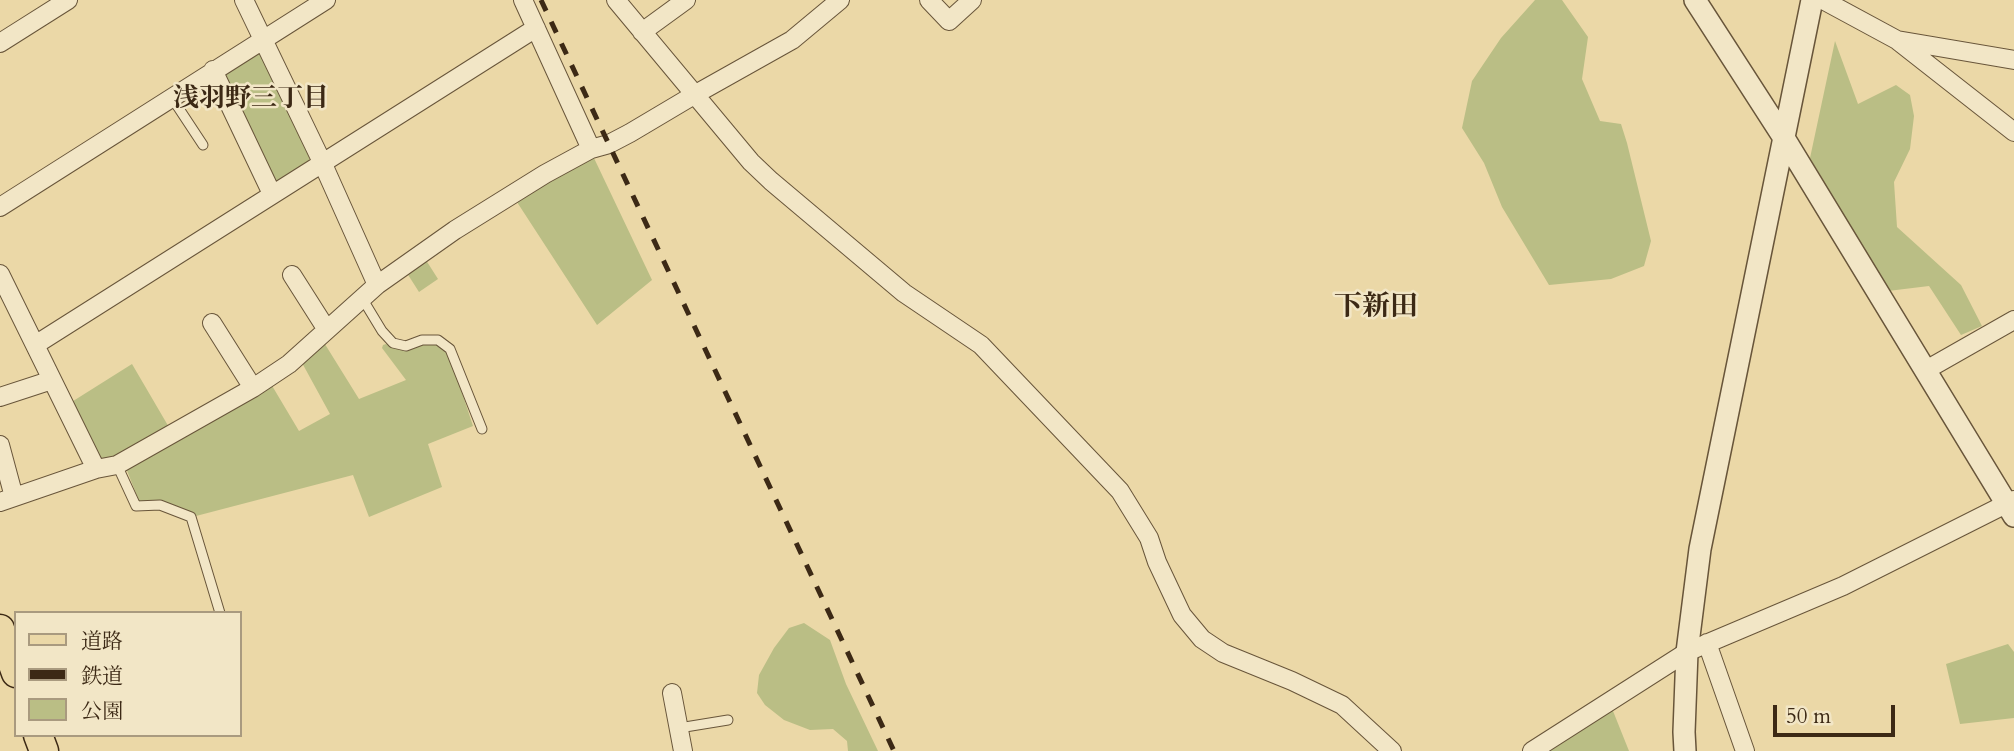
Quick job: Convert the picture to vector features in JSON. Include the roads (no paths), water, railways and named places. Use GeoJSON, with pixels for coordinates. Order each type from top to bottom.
{"type":"FeatureCollection","features":[{"type":"Feature","properties":{"kind":"main road"},"geometry":{"type":"LineString","coordinates":[[0,629],[14,668]]}},
{"type":"Feature","properties":{"kind":"street"},"geometry":{"type":"LineString","coordinates":[[0,43],[68,0]]}},
{"type":"Feature","properties":{"kind":"street"},"geometry":{"type":"LineString","coordinates":[[244,0],[323,162],[377,285]]}},
{"type":"Feature","properties":{"kind":"street"},"geometry":{"type":"LineString","coordinates":[[0,207],[326,0]]}},
{"type":"Feature","properties":{"kind":"street"},"geometry":{"type":"LineString","coordinates":[[523,0],[591,149]]}},
{"type":"Feature","properties":{"kind":"street"},"geometry":{"type":"LineString","coordinates":[[616,0],[751,162],[904,293],[981,345],[1111,481],[1149,538],[1157,562],[1182,615],[1202,639],[1223,653],[1342,705],[1392,751]]}},
{"type":"Feature","properties":{"kind":"street"},"geometry":{"type":"LineString","coordinates":[[642,32],[686,0]]}},
{"type":"Feature","properties":{"kind":"street"},"geometry":{"type":"LineString","coordinates":[[0,445],[7,499],[96,469],[117,465],[253,388],[289,364],[377,285],[455,230],[545,174],[591,149],[609,144],[630,133],[792,40],[840,0]]}},
{"type":"Feature","properties":{"kind":"street"},"geometry":{"type":"LineString","coordinates":[[929,0],[949,22],[972,0]]}},
{"type":"Feature","properties":{"kind":"street"},"geometry":{"type":"LineString","coordinates":[[1532,751],[1687,652],[1843,586],[2011,507],[1784,138],[1695,0]]}},
{"type":"Feature","properties":{"kind":"street"},"geometry":{"type":"LineString","coordinates":[[1685,751],[1687,652],[1700,549],[1812,0]]}},
{"type":"Feature","properties":{"kind":"street"},"geometry":{"type":"LineString","coordinates":[[1823,0],[1897,40],[2014,132]]}},
{"type":"Feature","properties":{"kind":"street"},"geometry":{"type":"LineString","coordinates":[[35,345],[536,28]]}},
{"type":"Feature","properties":{"kind":"street"},"geometry":{"type":"LineString","coordinates":[[1897,40],[2014,60]]}},
{"type":"Feature","properties":{"kind":"street"},"geometry":{"type":"LineString","coordinates":[[213,70],[272,194]]}},
{"type":"Feature","properties":{"kind":"street"},"geometry":{"type":"LineString","coordinates":[[0,274],[96,469]]}},
{"type":"Feature","properties":{"kind":"street"},"geometry":{"type":"LineString","coordinates":[[292,275],[327,330]]}},
{"type":"Feature","properties":{"kind":"street"},"geometry":{"type":"LineString","coordinates":[[1926,370],[2014,320]]}},
{"type":"Feature","properties":{"kind":"street"},"geometry":{"type":"LineString","coordinates":[[212,323],[253,388]]}},
{"type":"Feature","properties":{"kind":"street"},"geometry":{"type":"LineString","coordinates":[[0,397],[52,380]]}},
{"type":"Feature","properties":{"kind":"street"},"geometry":{"type":"LineString","coordinates":[[1707,643],[1745,751]]}},
{"type":"Feature","properties":{"kind":"street"},"geometry":{"type":"LineString","coordinates":[[673,693],[683,751]]}},
{"type":"Feature","properties":{"kind":"lane"},"geometry":{"type":"LineString","coordinates":[[172,98],[203,145]]}},
{"type":"Feature","properties":{"kind":"lane"},"geometry":{"type":"LineString","coordinates":[[362,298],[382,331],[393,343],[406,346],[422,340],[438,340],[450,349],[482,429]]}},
{"type":"Feature","properties":{"kind":"lane"},"geometry":{"type":"LineString","coordinates":[[117,465],[136,506],[160,505],[191,517],[219,611]]}},
{"type":"Feature","properties":{"kind":"lane"},"geometry":{"type":"LineString","coordinates":[[679,729],[728,720]]}},
{"type":"Feature","properties":{"kind":"railway"},"geometry":{"type":"LineString","coordinates":[[541,0],[894,751]]}},
{"type":"Feature","properties":{"kind":"district","name":"浅羽野三丁目"},"geometry":{"type":"Point","coordinates":[251,100]}},
{"type":"Feature","properties":{"kind":"district","name":"下新田"},"geometry":{"type":"Point","coordinates":[1376,309]}}]}
